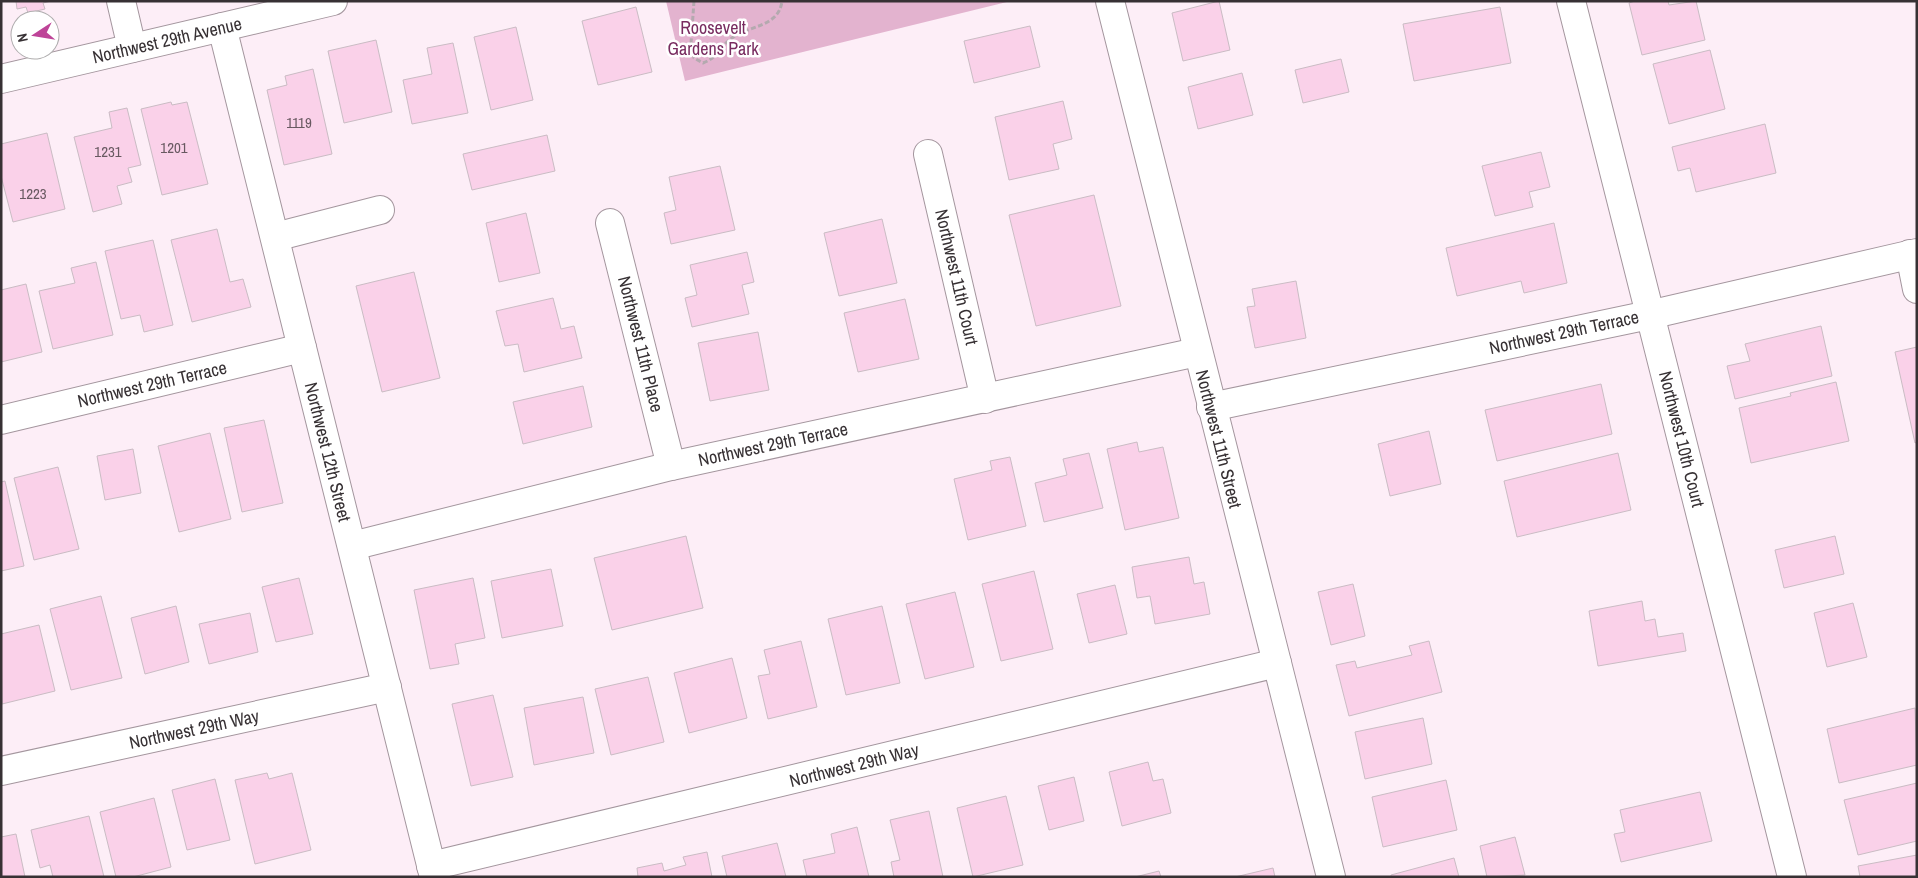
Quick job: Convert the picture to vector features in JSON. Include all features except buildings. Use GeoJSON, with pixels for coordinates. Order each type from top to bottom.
{"type":"FeatureCollection","features":[{"type":"Feature","properties":{"kind":"street"},"geometry":{"type":"LineString","coordinates":[[121,1],[132,48]]}},
{"type":"Feature","properties":{"kind":"street","name":"Northwest 29th Avenue"},"geometry":{"type":"LineString","coordinates":[[1,79],[333,1]]}},
{"type":"Feature","properties":{"kind":"street","name":"Northwest 11th Street"},"geometry":{"type":"LineString","coordinates":[[1110,1],[1197,352],[1331,877]]}},
{"type":"Feature","properties":{"kind":"street","name":"Northwest 10th Court"},"geometry":{"type":"LineString","coordinates":[[1571,1],[1792,877]]}},
{"type":"Feature","properties":{"kind":"street","name":"Northwest 12th Street"},"geometry":{"type":"LineString","coordinates":[[222,27],[433,872]]}},
{"type":"Feature","properties":{"kind":"street","name":"Northwest 11th Court"},"geometry":{"type":"LineString","coordinates":[[928,154],[985,399]]}},
{"type":"Feature","properties":{"kind":"street"},"geometry":{"type":"LineString","coordinates":[[274,237],[380,210]]}},
{"type":"Feature","properties":{"kind":"street","name":"Northwest 11th Place"},"geometry":{"type":"LineString","coordinates":[[610,223],[671,466]]}},
{"type":"Feature","properties":{"kind":"street"},"geometry":{"type":"LineString","coordinates":[[1913,253],[1917,290]]}},
{"type":"Feature","properties":{"kind":"street","name":"Northwest 29th Terrace"},"geometry":{"type":"LineString","coordinates":[[1211,407],[1649,315],[1913,253]]}},
{"type":"Feature","properties":{"kind":"street","name":"Northwest 29th Terrace"},"geometry":{"type":"LineString","coordinates":[[1,420],[302,348]]}},
{"type":"Feature","properties":{"kind":"street","name":"Northwest 29th Terrace"},"geometry":{"type":"LineString","coordinates":[[352,546],[671,466],[1197,352]]}},
{"type":"Feature","properties":{"kind":"street","name":"Northwest 29th Way"},"geometry":{"type":"LineString","coordinates":[[433,872],[1276,663]]}},
{"type":"Feature","properties":{"kind":"street","name":"Northwest 29th Way"},"geometry":{"type":"LineString","coordinates":[[1,771],[387,687]]}},
{"type":"Feature","properties":{"kind":"path"},"geometry":{"type":"LineString","coordinates":[[694,1],[690,44],[694,58],[703,63],[714,59],[731,38],[769,22],[781,11],[782,1]]}},
{"type":"Feature","properties":{"kind":"green space","name":"Roosevelt Gardens Park"},"geometry":{"type":"Polygon","coordinates":[[[666,1],[1011,1],[685,81],[666,1]]]}}]}
